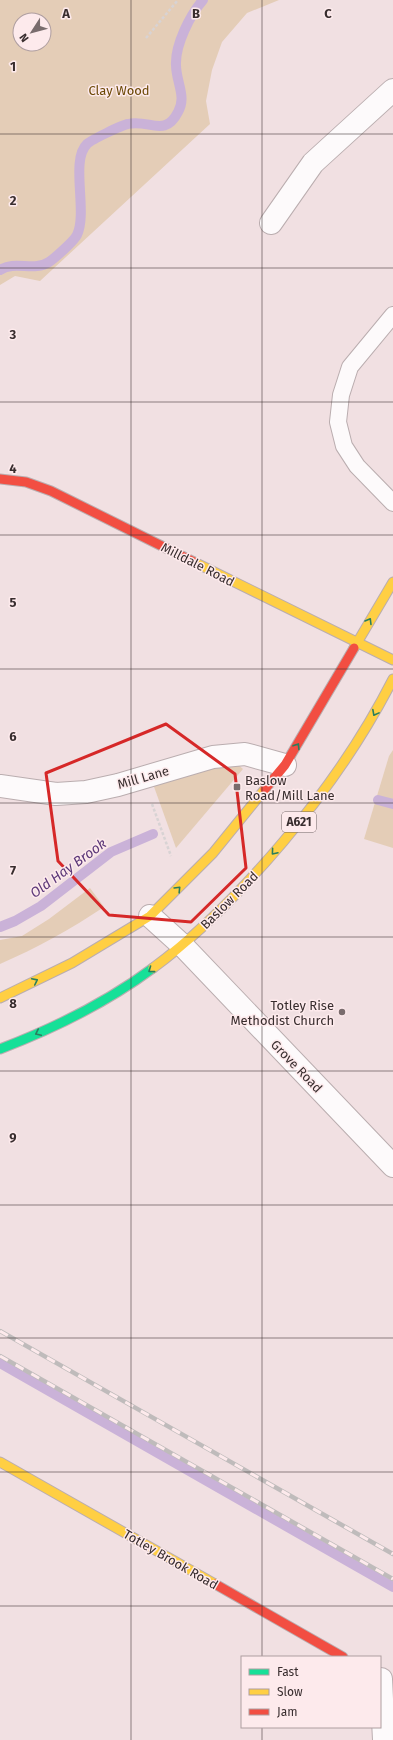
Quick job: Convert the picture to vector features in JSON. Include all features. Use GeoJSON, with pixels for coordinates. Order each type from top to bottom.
{"type":"FeatureCollection","features":[{"type":"Feature","properties":{"kind":"main road","name":"Milldale Road"},"geometry":{"type":"LineString","coordinates":[[0,479],[36,484],[393,660]]}},
{"type":"Feature","properties":{"kind":"main road"},"geometry":{"type":"LineString","coordinates":[[0,998],[72,963],[150,916],[213,853],[285,765],[393,582]]}},
{"type":"Feature","properties":{"kind":"main road","name":"Baslow Road"},"geometry":{"type":"LineString","coordinates":[[0,1050],[61,1023],[100,1003],[148,972],[215,916],[256,875],[325,790],[367,727],[393,679]]}},
{"type":"Feature","properties":{"kind":"main road","name":"Totley Brook Road"},"geometry":{"type":"LineString","coordinates":[[0,1462],[341,1656]]}},
{"type":"Feature","properties":{"kind":"street"},"geometry":{"type":"LineString","coordinates":[[271,223],[313,163],[393,90]]}},
{"type":"Feature","properties":{"kind":"street","name":"Mill Lane"},"geometry":{"type":"LineString","coordinates":[[0,786],[56,794],[86,792],[118,785],[213,757],[245,754],[285,765]]}},
{"type":"Feature","properties":{"kind":"street","name":"Grove Road"},"geometry":{"type":"LineString","coordinates":[[150,916],[182,945],[393,1166]]}},
{"type":"Feature","properties":{"kind":"street"},"geometry":{"type":"LineString","coordinates":[[384,1740],[385,1681]]}},
{"type":"Feature","properties":{"kind":"lane"},"geometry":{"type":"LineString","coordinates":[[393,315],[350,367],[341,395],[338,422],[344,446],[357,466],[393,503]]}},
{"type":"Feature","properties":{"kind":"path"},"geometry":{"type":"LineString","coordinates":[[146,38],[178,0]]}},
{"type":"Feature","properties":{"kind":"path"},"geometry":{"type":"LineString","coordinates":[[143,777],[171,857]]}},
{"type":"Feature","properties":{"kind":"highlighted area"},"geometry":{"type":"Polygon","coordinates":[[[166,724],[235,774],[246,868],[191,922],[109,915],[58,861],[46,773],[166,724]]]}},
{"type":"Feature","properties":{"kind":"green space","name":"Clay Wood"},"geometry":{"type":"Polygon","coordinates":[[[0,0],[279,0],[247,13],[222,42],[212,70],[206,101],[210,124],[40,281],[15,276],[0,285],[0,0]]]}},
{"type":"Feature","properties":{"kind":"green space"},"geometry":{"type":"Polygon","coordinates":[[[393,750],[393,848],[364,839],[389,756],[393,750]]]}},
{"type":"Feature","properties":{"kind":"green space"},"geometry":{"type":"Polygon","coordinates":[[[214,764],[237,764],[243,769],[176,848],[153,784],[214,764]]]}},
{"type":"Feature","properties":{"kind":"green space"},"geometry":{"type":"Polygon","coordinates":[[[90,888],[104,907],[54,938],[0,964],[0,940],[22,936],[49,919],[90,888]]]}},
{"type":"Feature","properties":{"kind":"waterway"},"geometry":{"type":"LineString","coordinates":[[0,270],[12,266],[43,265],[55,257],[75,238],[80,225],[81,213],[79,174],[80,162],[82,152],[87,144],[94,139],[128,124],[136,123],[162,126],[173,120],[178,112],[181,101],[176,71],[176,57],[188,22],[203,0]]}},
{"type":"Feature","properties":{"kind":"waterway","name":"Old Hay Brook"},"geometry":{"type":"LineString","coordinates":[[378,800],[393,804]]}},
{"type":"Feature","properties":{"kind":"waterway","name":"Old Hay Brook"},"geometry":{"type":"LineString","coordinates":[[0,927],[15,921],[41,906],[111,852],[153,834]]}},
{"type":"Feature","properties":{"kind":"waterway"},"geometry":{"type":"LineString","coordinates":[[0,1363],[393,1587]]}},
{"type":"Feature","properties":{"kind":"railway"},"geometry":{"type":"LineString","coordinates":[[0,1331],[393,1554]]}},
{"type":"Feature","properties":{"kind":"railway"},"geometry":{"type":"LineString","coordinates":[[0,1356],[393,1579]]}},
{"type":"Feature","properties":{"kind":"traffic: fast"},"geometry":{"type":"LineString","coordinates":[[0,1049],[80,1014],[135,981],[153,968]]}},
{"type":"Feature","properties":{"kind":"traffic: slow"},"geometry":{"type":"LineString","coordinates":[[194,562],[393,660]]}},
{"type":"Feature","properties":{"kind":"traffic: slow"},"geometry":{"type":"LineString","coordinates":[[354,648],[393,582]]}},
{"type":"Feature","properties":{"kind":"traffic: slow"},"geometry":{"type":"LineString","coordinates":[[153,968],[188,940],[222,909],[283,842],[343,764],[393,679]]}},
{"type":"Feature","properties":{"kind":"traffic: slow"},"geometry":{"type":"LineString","coordinates":[[0,998],[72,963],[150,916],[213,853],[265,789]]}},
{"type":"Feature","properties":{"kind":"traffic: slow"},"geometry":{"type":"LineString","coordinates":[[0,1462],[215,1584]]}},
{"type":"Feature","properties":{"kind":"traffic: jam"},"geometry":{"type":"LineString","coordinates":[[0,479],[26,482],[51,491],[194,562]]}},
{"type":"Feature","properties":{"kind":"traffic: jam"},"geometry":{"type":"LineString","coordinates":[[265,789],[285,765],[354,648]]}},
{"type":"Feature","properties":{"kind":"traffic: jam"},"geometry":{"type":"LineString","coordinates":[[215,1584],[341,1656]]}},
{"type":"Feature","properties":{"kind":"place","name":"Baslow Road/Mill Lane"},"geometry":{"type":"Point","coordinates":[237,787]}},
{"type":"Feature","properties":{"kind":"place","name":"Totley Rise Methodist Church"},"geometry":{"type":"Point","coordinates":[342,1012]}}]}
